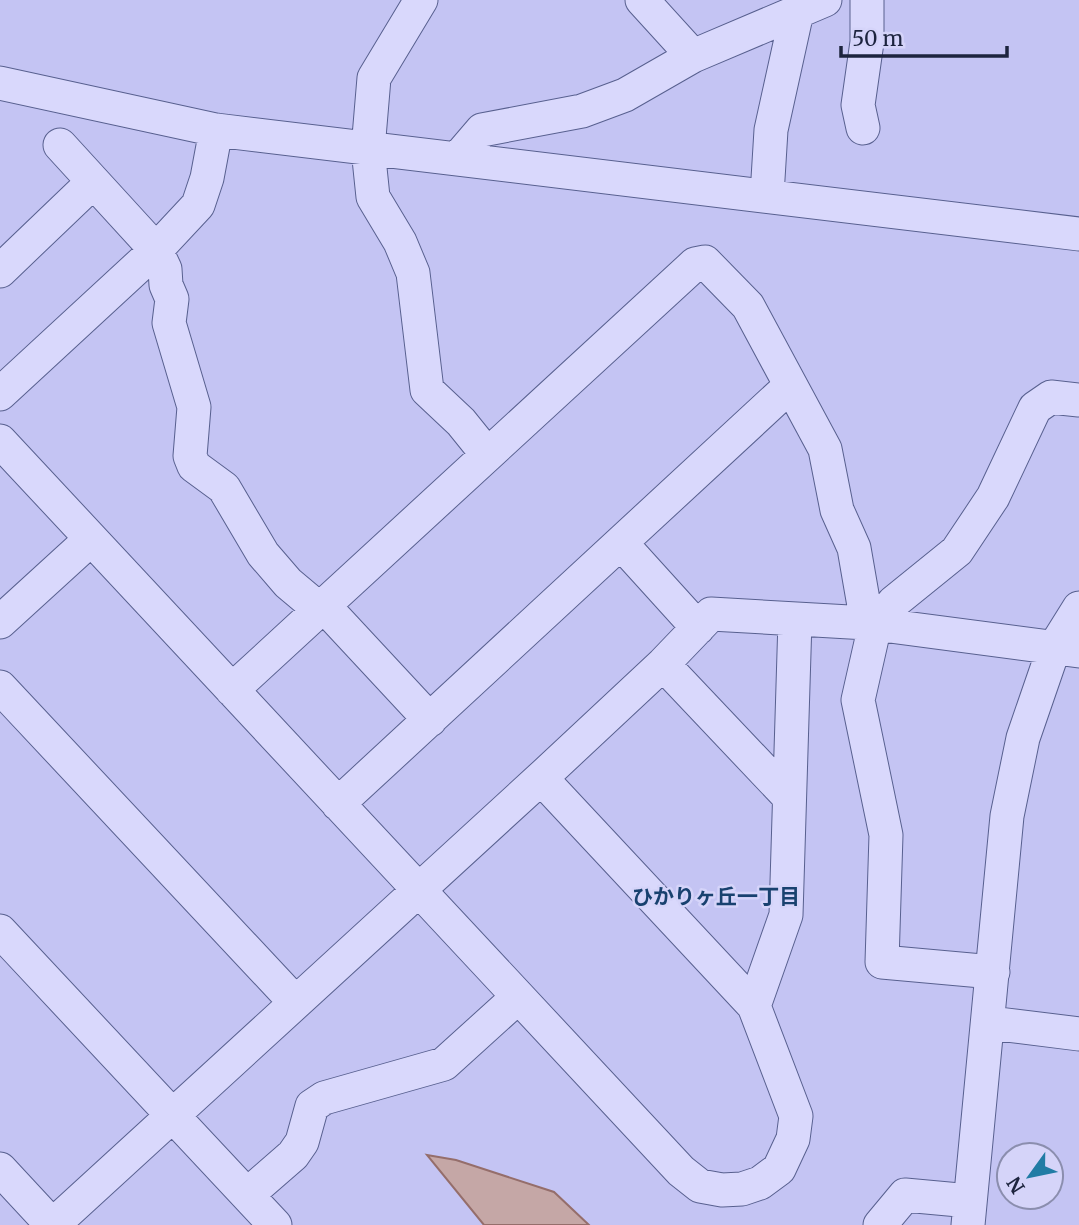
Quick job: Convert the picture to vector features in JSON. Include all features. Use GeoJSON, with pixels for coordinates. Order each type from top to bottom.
{"type":"FeatureCollection","features":[{"type":"Feature","properties":{"kind":"street"},"geometry":{"type":"LineString","coordinates":[[421,0],[374,78],[368,149],[373,197],[400,242],[413,273],[427,390],[461,422],[486,453]]}},
{"type":"Feature","properties":{"kind":"street"},"geometry":{"type":"LineString","coordinates":[[642,0],[693,56]]}},
{"type":"Feature","properties":{"kind":"street"},"geometry":{"type":"LineString","coordinates":[[863,128],[858,105],[867,42],[867,0]]}},
{"type":"Feature","properties":{"kind":"street"},"geometry":{"type":"LineString","coordinates":[[458,158],[482,130],[582,111],[625,95],[693,56],[811,6]]}},
{"type":"Feature","properties":{"kind":"street"},"geometry":{"type":"LineString","coordinates":[[767,195],[771,130],[811,6]]}},
{"type":"Feature","properties":{"kind":"street"},"geometry":{"type":"LineString","coordinates":[[0,83],[216,130],[1079,234]]}},
{"type":"Feature","properties":{"kind":"street"},"geometry":{"type":"LineString","coordinates":[[0,394],[156,250],[198,205],[207,178],[216,130]]}},
{"type":"Feature","properties":{"kind":"street"},"geometry":{"type":"LineString","coordinates":[[60,145],[156,250],[165,269],[166,285],[172,299],[169,323],[194,408],[190,456],[194,466],[224,488],[263,554],[288,583],[321,608],[430,720]]}},
{"type":"Feature","properties":{"kind":"street"},"geometry":{"type":"LineString","coordinates":[[0,271],[93,182]]}},
{"type":"Feature","properties":{"kind":"street"},"geometry":{"type":"LineString","coordinates":[[232,691],[486,453],[695,264],[705,262],[748,306],[825,449],[837,510],[854,548],[871,624],[858,700],[886,835],[882,962],[993,971]]}},
{"type":"Feature","properties":{"kind":"street"},"geometry":{"type":"LineString","coordinates":[[338,804],[790,386]]}},
{"type":"Feature","properties":{"kind":"street"},"geometry":{"type":"LineString","coordinates":[[871,624],[957,551],[993,497],[1035,408],[1051,397],[1079,400]]}},
{"type":"Feature","properties":{"kind":"street"},"geometry":{"type":"LineString","coordinates":[[0,441],[681,1171],[700,1186],[722,1190],[760,1183],[779,1169],[793,1139],[796,1116],[754,1006],[541,778]]}},
{"type":"Feature","properties":{"kind":"street"},"geometry":{"type":"LineString","coordinates":[[0,622],[91,539]]}},
{"type":"Feature","properties":{"kind":"street"},"geometry":{"type":"LineString","coordinates":[[621,544],[698,628]]}},
{"type":"Feature","properties":{"kind":"street"},"geometry":{"type":"LineString","coordinates":[[880,1225],[905,1195],[969,1213],[990,1023],[1007,816],[1023,738],[1067,649],[1079,608]]}},
{"type":"Feature","properties":{"kind":"street"},"geometry":{"type":"LineString","coordinates":[[0,1169],[53,1225],[541,778],[663,664],[711,614],[871,624],[1067,649]]}},
{"type":"Feature","properties":{"kind":"street"},"geometry":{"type":"LineString","coordinates":[[754,1006],[786,915],[795,620]]}},
{"type":"Feature","properties":{"kind":"street"},"geometry":{"type":"LineString","coordinates":[[663,664],[788,796]]}},
{"type":"Feature","properties":{"kind":"street"},"geometry":{"type":"LineString","coordinates":[[0,687],[295,1002]]}},
{"type":"Feature","properties":{"kind":"street"},"geometry":{"type":"LineString","coordinates":[[0,931],[275,1225]]}},
{"type":"Feature","properties":{"kind":"street"},"geometry":{"type":"LineString","coordinates":[[247,1195],[293,1155],[302,1142],[312,1106],[324,1098],[444,1064],[518,997]]}},
{"type":"Feature","properties":{"kind":"street"},"geometry":{"type":"LineString","coordinates":[[990,1023],[1079,1034]]}},
{"type":"Feature","properties":{"kind":"shaded area"},"geometry":{"type":"Polygon","coordinates":[[[427,1155],[456,1160],[554,1192],[589,1225],[484,1225],[427,1155]]]}},
{"type":"Feature","properties":{"kind":"district","name":"ひかりヶ丘一丁目"},"geometry":{"type":"Point","coordinates":[716,896]}}]}
